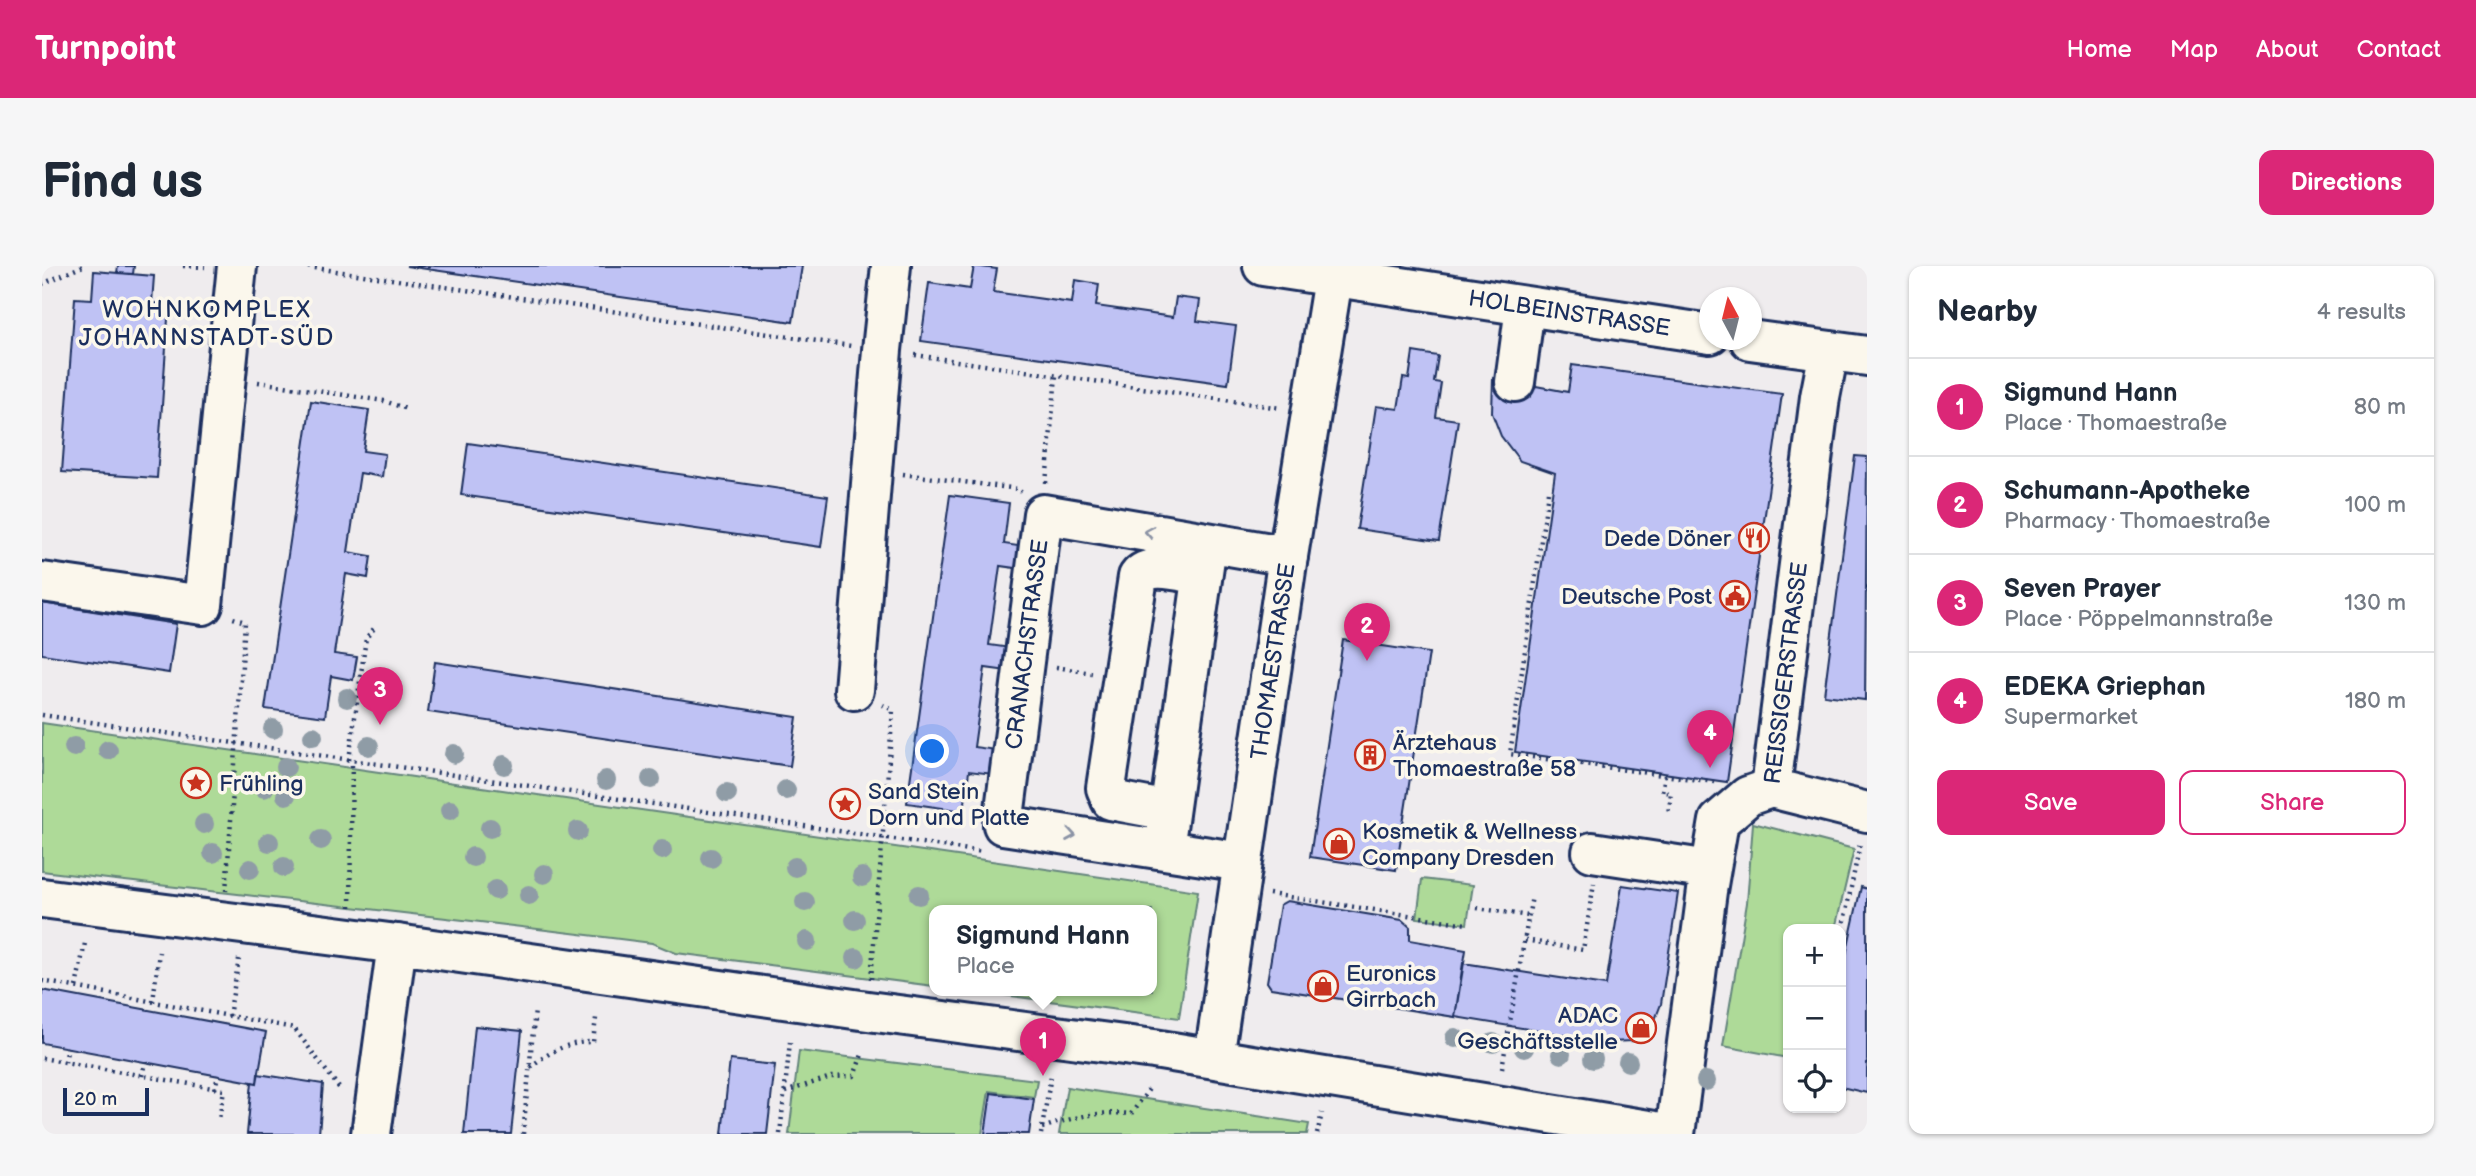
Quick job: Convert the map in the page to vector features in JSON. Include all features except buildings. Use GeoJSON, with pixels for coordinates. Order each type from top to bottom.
{"type":"FeatureCollection","features":[{"type":"Feature","properties":{"kind":"street"},"geometry":{"type":"LineString","coordinates":[[42,582],[203,605],[237,266]]}},
{"type":"Feature","properties":{"kind":"street"},"geometry":{"type":"LineString","coordinates":[[854,690],[891,266]]}},
{"type":"Feature","properties":{"kind":"street","name":"HOLBEINSTRASSE"},"geometry":{"type":"LineString","coordinates":[[1263,266],[1334,271],[1525,307],[1699,332]]}},
{"type":"Feature","properties":{"kind":"street","name":"THOMAESTRASSE"},"geometry":{"type":"LineString","coordinates":[[1214,1058],[1288,556],[1334,271]]}},
{"type":"Feature","properties":{"kind":"street"},"geometry":{"type":"LineString","coordinates":[[1515,382],[1525,307]]}},
{"type":"Feature","properties":{"kind":"street"},"geometry":{"type":"LineString","coordinates":[[1762,342],[1867,356]]}},
{"type":"Feature","properties":{"kind":"street","name":"REISSIGERSTRASSE"},"geometry":{"type":"LineString","coordinates":[[1674,1134],[1719,821],[1748,796],[1771,788],[1820,397],[1829,351]]}},
{"type":"Feature","properties":{"kind":"street","name":"CRANACHSTRASSE"},"geometry":{"type":"LineString","coordinates":[[1240,876],[1164,849],[1003,825],[1042,514],[1205,559],[1288,556]]}},
{"type":"Feature","properties":{"kind":"street"},"geometry":{"type":"LineString","coordinates":[[1164,849],[1205,559],[1140,573],[1122,678],[1106,792],[1111,800],[1169,811]]}},
{"type":"Feature","properties":{"kind":"street"},"geometry":{"type":"LineString","coordinates":[[1771,788],[1864,828]]}},
{"type":"Feature","properties":{"kind":"street"},"geometry":{"type":"LineString","coordinates":[[1594,864],[1709,881]]}},
{"type":"Feature","properties":{"kind":"street"},"geometry":{"type":"LineString","coordinates":[[42,898],[397,944],[1214,1058],[1674,1134]]}},
{"type":"Feature","properties":{"kind":"street"},"geometry":{"type":"LineString","coordinates":[[371,1134],[397,944]]}},
{"type":"Feature","properties":{"kind":"path"},"geometry":{"type":"LineString","coordinates":[[42,284],[83,266]]}},
{"type":"Feature","properties":{"kind":"path"},"geometry":{"type":"LineString","coordinates":[[301,266],[1312,412]]}},
{"type":"Feature","properties":{"kind":"path"},"geometry":{"type":"LineString","coordinates":[[1042,514],[1056,376]]}},
{"type":"Feature","properties":{"kind":"path"},"geometry":{"type":"LineString","coordinates":[[226,377],[384,401],[407,409]]}},
{"type":"Feature","properties":{"kind":"path"},"geometry":{"type":"LineString","coordinates":[[872,476],[911,473],[1018,489],[1042,514]]}},
{"type":"Feature","properties":{"kind":"path"},"geometry":{"type":"LineString","coordinates":[[1548,492],[1510,754],[1725,784]]}},
{"type":"Feature","properties":{"kind":"path"},"geometry":{"type":"LineString","coordinates":[[203,605],[245,622],[225,901]]}},
{"type":"Feature","properties":{"kind":"path"},"geometry":{"type":"LineString","coordinates":[[350,915],[350,760],[366,638],[376,626]]}},
{"type":"Feature","properties":{"kind":"path"},"geometry":{"type":"LineString","coordinates":[[1024,662],[1122,678]]}},
{"type":"Feature","properties":{"kind":"path"},"geometry":{"type":"LineString","coordinates":[[854,690],[893,710],[871,982]]}},
{"type":"Feature","properties":{"kind":"path"},"geometry":{"type":"LineString","coordinates":[[42,715],[989,853]]}},
{"type":"Feature","properties":{"kind":"path"},"geometry":{"type":"LineString","coordinates":[[1665,775],[1662,792],[1671,793],[1668,814]]}},
{"type":"Feature","properties":{"kind":"path"},"geometry":{"type":"LineString","coordinates":[[1844,924],[1864,828]]}},
{"type":"Feature","properties":{"kind":"path"},"geometry":{"type":"LineString","coordinates":[[1525,940],[1583,950],[1594,864]]}},
{"type":"Feature","properties":{"kind":"path"},"geometry":{"type":"LineString","coordinates":[[1240,876],[1467,924]]}},
{"type":"Feature","properties":{"kind":"path"},"geometry":{"type":"LineString","coordinates":[[1502,1068],[1532,896]]}},
{"type":"Feature","properties":{"kind":"path"},"geometry":{"type":"LineString","coordinates":[[1477,908],[1529,916]]}},
{"type":"Feature","properties":{"kind":"path"},"geometry":{"type":"LineString","coordinates":[[76,987],[85,943]]}},
{"type":"Feature","properties":{"kind":"path"},"geometry":{"type":"LineString","coordinates":[[153,1002],[159,952]]}},
{"type":"Feature","properties":{"kind":"path"},"geometry":{"type":"LineString","coordinates":[[229,1016],[239,959]]}},
{"type":"Feature","properties":{"kind":"path"},"geometry":{"type":"LineString","coordinates":[[42,981],[294,1028],[340,1089]]}},
{"type":"Feature","properties":{"kind":"path"},"geometry":{"type":"LineString","coordinates":[[523,1134],[535,1010]]}},
{"type":"Feature","properties":{"kind":"path"},"geometry":{"type":"LineString","coordinates":[[530,1068],[552,1051],[574,1042],[593,1042],[596,1018]]}},
{"type":"Feature","properties":{"kind":"path"},"geometry":{"type":"LineString","coordinates":[[780,1134],[790,1042]]}},
{"type":"Feature","properties":{"kind":"path"},"geometry":{"type":"LineString","coordinates":[[65,1062],[68,1047]]}},
{"type":"Feature","properties":{"kind":"path"},"geometry":{"type":"LineString","coordinates":[[785,1092],[831,1077],[854,1076],[863,1052]]}},
{"type":"Feature","properties":{"kind":"path"},"geometry":{"type":"LineString","coordinates":[[42,1058],[224,1090],[219,1119]]}},
{"type":"Feature","properties":{"kind":"path"},"geometry":{"type":"LineString","coordinates":[[142,1076],[145,1062]]}},
{"type":"Feature","properties":{"kind":"path"},"geometry":{"type":"LineString","coordinates":[[215,1089],[218,1075]]}},
{"type":"Feature","properties":{"kind":"path"},"geometry":{"type":"LineString","coordinates":[[1042,1131],[1051,1075]]}},
{"type":"Feature","properties":{"kind":"path"},"geometry":{"type":"LineString","coordinates":[[1042,1131],[1074,1117],[1105,1112],[1131,1114],[1149,1089]]}},
{"type":"Feature","properties":{"kind":"path"},"geometry":{"type":"LineString","coordinates":[[1317,1134],[1322,1113]]}},
{"type":"Feature","properties":{"kind":"green space"},"geometry":{"type":"Polygon","coordinates":[[[42,723],[1198,891],[1179,1018],[1011,996],[1157,996],[1157,905],[929,905],[929,985],[676,953],[652,943],[42,871],[42,723]]]}},
{"type":"Feature","properties":{"kind":"green space"},"geometry":{"type":"Polygon","coordinates":[[[1753,823],[1854,849],[1836,924],[1783,924],[1783,1057],[1723,1046],[1747,903],[1753,823]]]}},
{"type":"Feature","properties":{"kind":"green space"},"geometry":{"type":"Polygon","coordinates":[[[1422,879],[1473,885],[1467,924],[1417,918],[1422,879]]]}},
{"type":"Feature","properties":{"kind":"green space"},"geometry":{"type":"Polygon","coordinates":[[[799,1051],[1037,1080],[1034,1097],[989,1091],[982,1134],[789,1134],[799,1051]]]}},
{"type":"Feature","properties":{"kind":"green space"},"geometry":{"type":"Polygon","coordinates":[[[1067,1087],[1309,1124],[1307,1134],[1059,1134],[1067,1087]]]}},
{"type":"Feature","properties":{"kind":"place","name":"Dede Döner"},"geometry":{"type":"Point","coordinates":[1754,538]}},
{"type":"Feature","properties":{"kind":"place","name":"Deutsche Post"},"geometry":{"type":"Point","coordinates":[1735,596]}},
{"type":"Feature","properties":{"kind":"place","name":"Schumann-Apotheke"},"geometry":{"type":"Point","coordinates":[1367,661]}},
{"type":"Feature","properties":{"kind":"place","name":"Seven Prayer"},"geometry":{"type":"Point","coordinates":[380,725]}},
{"type":"Feature","properties":{"kind":"place","name":"Ärztehaus Thomaestraße 58"},"geometry":{"type":"Point","coordinates":[1370,755]}},
{"type":"Feature","properties":{"kind":"place","name":"EDEKA Griephan"},"geometry":{"type":"Point","coordinates":[1710,768]}},
{"type":"Feature","properties":{"kind":"place","name":"Frühling"},"geometry":{"type":"Point","coordinates":[196,783]}},
{"type":"Feature","properties":{"kind":"place","name":"Sand Stein Dorn und Platte"},"geometry":{"type":"Point","coordinates":[845,804]}},
{"type":"Feature","properties":{"kind":"place","name":"Kosmetik & Wellness Company Dresden"},"geometry":{"type":"Point","coordinates":[1339,844]}},
{"type":"Feature","properties":{"kind":"place","name":"Euronics Girrbach"},"geometry":{"type":"Point","coordinates":[1323,986]}},
{"type":"Feature","properties":{"kind":"place","name":"ADAC Geschäftsstelle"},"geometry":{"type":"Point","coordinates":[1641,1028]}},
{"type":"Feature","properties":{"kind":"place","name":"Sigmund Hann"},"geometry":{"type":"Point","coordinates":[1043,1076]}},
{"type":"Feature","properties":{"kind":"district","name":"WOHNKOMPLEX JOHANNSTADT-SÜD"},"geometry":{"type":"Point","coordinates":[207,323]}}]}
